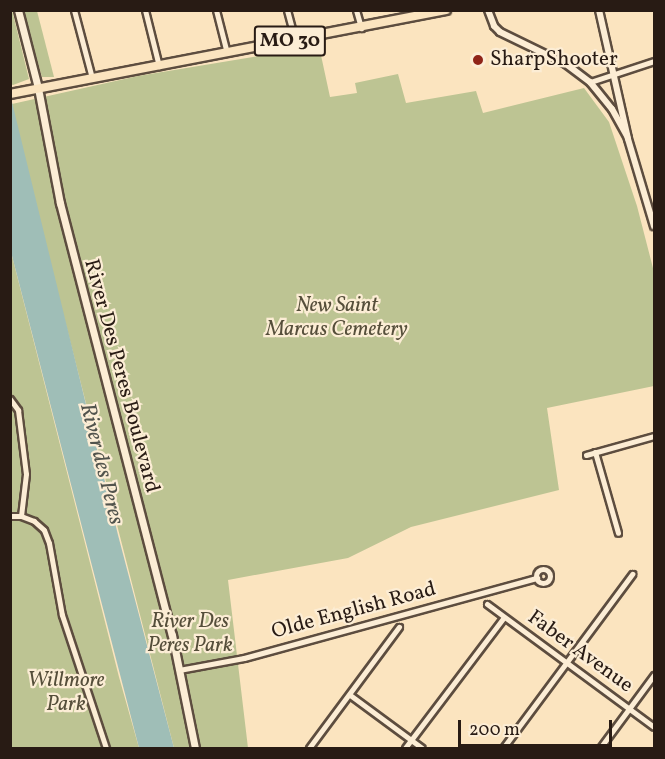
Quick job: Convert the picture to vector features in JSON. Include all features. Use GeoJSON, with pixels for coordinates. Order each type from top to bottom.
{"type":"FeatureCollection","features":[{"type":"Feature","properties":{"kind":"main road","name":"River Des Peres Boulevard"},"geometry":{"type":"LineString","coordinates":[[18,10],[38,88],[60,203],[179,670],[195,748]]}},
{"type":"Feature","properties":{"kind":"main road","name":"MO 30"},"geometry":{"type":"LineString","coordinates":[[13,94],[446,10]]}},
{"type":"Feature","properties":{"kind":"street"},"geometry":{"type":"LineString","coordinates":[[74,10],[92,78]]}},
{"type":"Feature","properties":{"kind":"street"},"geometry":{"type":"LineString","coordinates":[[145,10],[159,66]]}},
{"type":"Feature","properties":{"kind":"street"},"geometry":{"type":"LineString","coordinates":[[216,10],[227,53]]}},
{"type":"Feature","properties":{"kind":"street"},"geometry":{"type":"LineString","coordinates":[[287,10],[295,40]]}},
{"type":"Feature","properties":{"kind":"street"},"geometry":{"type":"LineString","coordinates":[[356,10],[361,28]]}},
{"type":"Feature","properties":{"kind":"street"},"geometry":{"type":"LineString","coordinates":[[488,10],[494,26],[500,32],[566,64],[590,82],[612,109],[628,139]]}},
{"type":"Feature","properties":{"kind":"street"},"geometry":{"type":"LineString","coordinates":[[598,10],[628,139],[654,226]]}},
{"type":"Feature","properties":{"kind":"street"},"geometry":{"type":"LineString","coordinates":[[590,82],[654,62]]}},
{"type":"Feature","properties":{"kind":"street"},"geometry":{"type":"LineString","coordinates":[[10,399],[18,410],[26,474],[21,516]]}},
{"type":"Feature","properties":{"kind":"street"},"geometry":{"type":"LineString","coordinates":[[586,455],[654,436]]}},
{"type":"Feature","properties":{"kind":"street"},"geometry":{"type":"LineString","coordinates":[[595,452],[618,533]]}},
{"type":"Feature","properties":{"kind":"street"},"geometry":{"type":"LineString","coordinates":[[10,516],[21,516],[39,526],[49,543],[62,615],[106,748]]}},
{"type":"Feature","properties":{"kind":"street"},"geometry":{"type":"LineString","coordinates":[[503,748],[633,574]]}},
{"type":"Feature","properties":{"kind":"street","name":"Olde English Road"},"geometry":{"type":"LineString","coordinates":[[179,670],[244,657],[537,578]]}},
{"type":"Feature","properties":{"kind":"street","name":"Faber Avenue"},"geometry":{"type":"LineString","coordinates":[[487,604],[654,727]]}},
{"type":"Feature","properties":{"kind":"street"},"geometry":{"type":"LineString","coordinates":[[405,748],[504,617]]}},
{"type":"Feature","properties":{"kind":"street"},"geometry":{"type":"LineString","coordinates":[[309,748],[399,627]]}},
{"type":"Feature","properties":{"kind":"street"},"geometry":{"type":"LineString","coordinates":[[600,748],[654,675]]}},
{"type":"Feature","properties":{"kind":"street"},"geometry":{"type":"LineString","coordinates":[[350,695],[422,748]]}},
{"type":"Feature","properties":{"kind":"green space"},"geometry":{"type":"Polygon","coordinates":[[[12,10],[29,79],[13,85],[10,84],[12,10]]]}},
{"type":"Feature","properties":{"kind":"green space"},"geometry":{"type":"Polygon","coordinates":[[[23,11],[37,11],[54,77],[42,77],[23,11]]]}},
{"type":"Feature","properties":{"kind":"green space","name":"New Saint Marcus Cemetery"},"geometry":{"type":"Polygon","coordinates":[[[319,46],[330,97],[357,93],[355,83],[398,74],[406,103],[476,91],[483,113],[584,88],[609,122],[637,206],[654,272],[654,386],[547,408],[559,490],[411,527],[348,558],[228,580],[248,748],[174,748],[18,137],[12,104],[138,76],[319,46]]]}},
{"type":"Feature","properties":{"kind":"green space","name":"Willmore Park"},"geometry":{"type":"Polygon","coordinates":[[[11,252],[119,677],[139,748],[11,748],[11,252]]]}},
{"type":"Feature","properties":{"kind":"water","name":"River des Peres"},"geometry":{"type":"Polygon","coordinates":[[[11,98],[118,535],[174,748],[139,748],[11,252],[11,98]]]}},
{"type":"Feature","properties":{"kind":"place","name":"SharpShooter"},"geometry":{"type":"Point","coordinates":[478,60]}},
{"type":"Feature","properties":{"kind":"park label","name":"River Des Peres Park"},"geometry":{"type":"Point","coordinates":[190,634]}}]}
